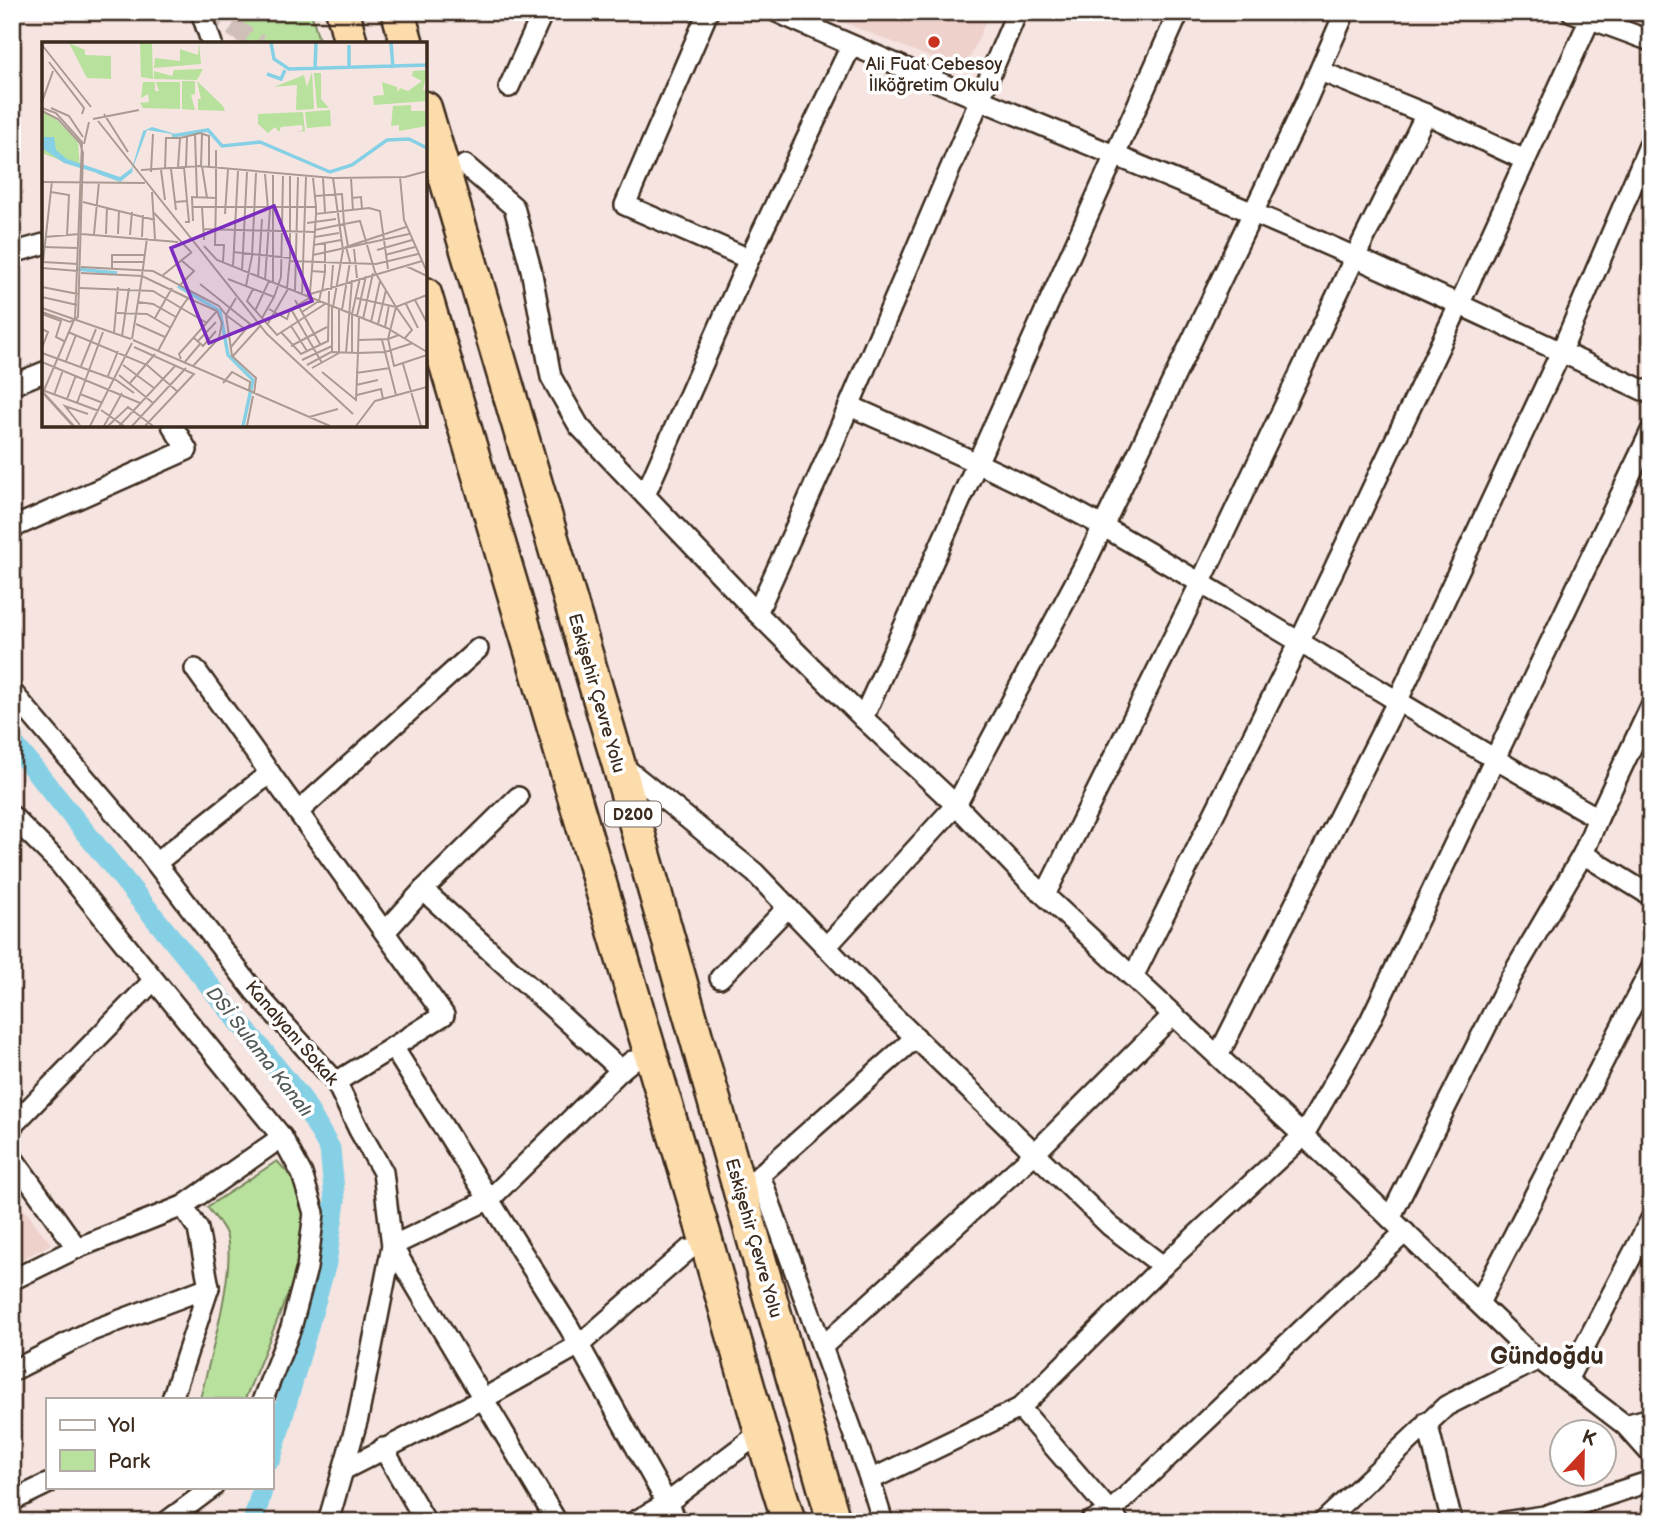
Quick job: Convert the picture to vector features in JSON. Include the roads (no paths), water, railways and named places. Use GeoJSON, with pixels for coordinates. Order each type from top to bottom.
{"type":"FeatureCollection","features":[{"type":"Feature","properties":{"kind":"highway"},"geometry":{"type":"LineString","coordinates":[[343,12],[350,42]]}},
{"type":"Feature","properties":{"kind":"highway"},"geometry":{"type":"LineString","coordinates":[[398,12],[406,42]]}},
{"type":"Feature","properties":{"kind":"highway","name":"Eskişehir Çevre Yolu"},"geometry":{"type":"LineString","coordinates":[[427,115],[618,762],[834,1522]]}},
{"type":"Feature","properties":{"kind":"highway","name":"D200"},"geometry":{"type":"LineString","coordinates":[[427,301],[789,1522]]}},
{"type":"Feature","properties":{"kind":"street"},"geometry":{"type":"LineString","coordinates":[[201,12],[211,42]]}},
{"type":"Feature","properties":{"kind":"street"},"geometry":{"type":"LineString","coordinates":[[509,87],[543,12]]}},
{"type":"Feature","properties":{"kind":"street"},"geometry":{"type":"LineString","coordinates":[[708,12],[625,205],[749,259]]}},
{"type":"Feature","properties":{"kind":"street"},"geometry":{"type":"LineString","coordinates":[[777,12],[851,46],[1355,257],[1651,394]]}},
{"type":"Feature","properties":{"kind":"street"},"geometry":{"type":"LineString","coordinates":[[757,613],[850,406],[1017,12]]}},
{"type":"Feature","properties":{"kind":"street"},"geometry":{"type":"LineString","coordinates":[[863,718],[1179,12]]}},
{"type":"Feature","properties":{"kind":"street"},"geometry":{"type":"LineString","coordinates":[[826,947],[957,805],[1103,526],[1320,71],[1345,12]]}},
{"type":"Feature","properties":{"kind":"street"},"geometry":{"type":"LineString","coordinates":[[1133,977],[1299,643],[1459,304],[1525,160],[1581,15],[1651,41]]}},
{"type":"Feature","properties":{"kind":"street"},"geometry":{"type":"LineString","coordinates":[[645,495],[749,259],[851,46]]}},
{"type":"Feature","properties":{"kind":"street"},"geometry":{"type":"LineString","coordinates":[[1320,71],[1426,114],[1525,160]]}},
{"type":"Feature","properties":{"kind":"street"},"geometry":{"type":"LineString","coordinates":[[1045,895],[1200,584],[1426,114]]}},
{"type":"Feature","properties":{"kind":"street"},"geometry":{"type":"LineString","coordinates":[[1219,1056],[1397,702],[1561,352],[1651,141]]}},
{"type":"Feature","properties":{"kind":"street"},"geometry":{"type":"LineString","coordinates":[[465,165],[513,207],[531,269],[551,377],[579,426],[757,613],[863,718],[957,805],[1045,895],[1539,1359],[1625,1425],[1651,1454]]}},
{"type":"Feature","properties":{"kind":"street"},"geometry":{"type":"LineString","coordinates":[[12,253],[42,245]]}},
{"type":"Feature","properties":{"kind":"street"},"geometry":{"type":"LineString","coordinates":[[12,385],[42,373]]}},
{"type":"Feature","properties":{"kind":"street"},"geometry":{"type":"LineString","coordinates":[[850,406],[977,463],[1103,526],[1494,760],[1598,818]]}},
{"type":"Feature","properties":{"kind":"street"},"geometry":{"type":"LineString","coordinates":[[12,528],[187,450],[173,427]]}},
{"type":"Feature","properties":{"kind":"street"},"geometry":{"type":"LineString","coordinates":[[870,1480],[1020,1408],[1163,1266],[1303,1136],[1370,1021],[1651,431]]}},
{"type":"Feature","properties":{"kind":"street"},"geometry":{"type":"LineString","coordinates":[[298,812],[478,649]]}},
{"type":"Feature","properties":{"kind":"street"},"geometry":{"type":"LineString","coordinates":[[195,669],[444,1015],[336,1082]]}},
{"type":"Feature","properties":{"kind":"street","name":"Kanalyanı Sokak"},"geometry":{"type":"LineString","coordinates":[[12,692],[156,863],[255,992],[336,1082],[383,1172],[392,1246],[358,1418],[328,1522]]}},
{"type":"Feature","properties":{"kind":"street"},"geometry":{"type":"LineString","coordinates":[[1390,1218],[1510,979],[1583,854],[1651,706]]}},
{"type":"Feature","properties":{"kind":"street"},"geometry":{"type":"LineString","coordinates":[[618,762],[755,873],[916,1037],[1110,1226],[1163,1266]]}},
{"type":"Feature","properties":{"kind":"street"},"geometry":{"type":"LineString","coordinates":[[156,863],[270,773]]}},
{"type":"Feature","properties":{"kind":"street"},"geometry":{"type":"LineString","coordinates":[[385,932],[423,890],[518,797]]}},
{"type":"Feature","properties":{"kind":"street"},"geometry":{"type":"LineString","coordinates":[[12,816],[59,863],[282,1137],[302,1174],[314,1213],[307,1268],[291,1328],[263,1398]]}},
{"type":"Feature","properties":{"kind":"street"},"geometry":{"type":"LineString","coordinates":[[1583,854],[1651,896]]}},
{"type":"Feature","properties":{"kind":"street"},"geometry":{"type":"LineString","coordinates":[[423,890],[626,1066],[490,1199],[392,1246],[557,1522]]}},
{"type":"Feature","properties":{"kind":"street"},"geometry":{"type":"LineString","coordinates":[[720,978],[788,907]]}},
{"type":"Feature","properties":{"kind":"street"},"geometry":{"type":"LineString","coordinates":[[1479,1303],[1651,969]]}},
{"type":"Feature","properties":{"kind":"street"},"geometry":{"type":"LineString","coordinates":[[12,1126],[154,980]]}},
{"type":"Feature","properties":{"kind":"street"},"geometry":{"type":"LineString","coordinates":[[822,1347],[1036,1152],[1173,1015]]}},
{"type":"Feature","properties":{"kind":"street"},"geometry":{"type":"LineString","coordinates":[[883,1522],[760,1175],[916,1037]]}},
{"type":"Feature","properties":{"kind":"street"},"geometry":{"type":"LineString","coordinates":[[393,1047],[579,1345],[676,1522]]}},
{"type":"Feature","properties":{"kind":"street"},"geometry":{"type":"LineString","coordinates":[[12,1280],[77,1248],[183,1206],[282,1137]]}},
{"type":"Feature","properties":{"kind":"street"},"geometry":{"type":"LineString","coordinates":[[12,1157],[77,1248]]}},
{"type":"Feature","properties":{"kind":"street"},"geometry":{"type":"LineString","coordinates":[[172,1398],[209,1287],[198,1229],[183,1206]]}},
{"type":"Feature","properties":{"kind":"street"},"geometry":{"type":"LineString","coordinates":[[1567,1380],[1651,1219]]}},
{"type":"Feature","properties":{"kind":"street"},"geometry":{"type":"LineString","coordinates":[[1090,1522],[1114,1517],[1405,1233]]}},
{"type":"Feature","properties":{"kind":"street"},"geometry":{"type":"LineString","coordinates":[[343,1470],[483,1399],[579,1345],[688,1250]]}},
{"type":"Feature","properties":{"kind":"street"},"geometry":{"type":"LineString","coordinates":[[12,1371],[91,1331],[209,1287]]}},
{"type":"Feature","properties":{"kind":"street"},"geometry":{"type":"LineString","coordinates":[[1323,1522],[1446,1406],[1539,1359]]}},
{"type":"Feature","properties":{"kind":"street"},"geometry":{"type":"LineString","coordinates":[[1020,1408],[1114,1517]]}},
{"type":"Feature","properties":{"kind":"street"},"geometry":{"type":"LineString","coordinates":[[1625,1425],[1651,1419]]}},
{"type":"Feature","properties":{"kind":"street"},"geometry":{"type":"LineString","coordinates":[[1427,1422],[1452,1522]]}},
{"type":"Feature","properties":{"kind":"street"},"geometry":{"type":"LineString","coordinates":[[634,1522],[667,1503],[761,1432]]}},
{"type":"Feature","properties":{"kind":"street"},"geometry":{"type":"LineString","coordinates":[[383,1448],[426,1522]]}},
{"type":"Feature","properties":{"kind":"street"},"geometry":{"type":"LineString","coordinates":[[1504,1522],[1544,1516],[1651,1480]]}},
{"type":"Feature","properties":{"kind":"street"},"geometry":{"type":"LineString","coordinates":[[12,1501],[46,1484]]}},
{"type":"Feature","properties":{"kind":"street"},"geometry":{"type":"LineString","coordinates":[[166,1522],[212,1488]]}},
{"type":"Feature","properties":{"kind":"waterway","name":"DSİ Sulama Kanalı"},"geometry":{"type":"LineString","coordinates":[[12,742],[301,1098],[330,1149],[335,1201],[326,1263],[273,1451]]}},
{"type":"Feature","properties":{"kind":"waterway","name":"DSİ Sulama Kanalı"},"geometry":{"type":"LineString","coordinates":[[253,1522],[263,1488]]}},
{"type":"Feature","properties":{"kind":"tunnel"},"geometry":{"type":"LineString","coordinates":[[207,12],[257,42]]}},
{"type":"Feature","properties":{"kind":"place","name":"Ali Fuat Cebesoy İlköğretim Okulu"},"geometry":{"type":"Point","coordinates":[934,42]}},
{"type":"Feature","properties":{"kind":"district","name":"Gündoğdu"},"geometry":{"type":"Point","coordinates":[1547,1356]}}]}
